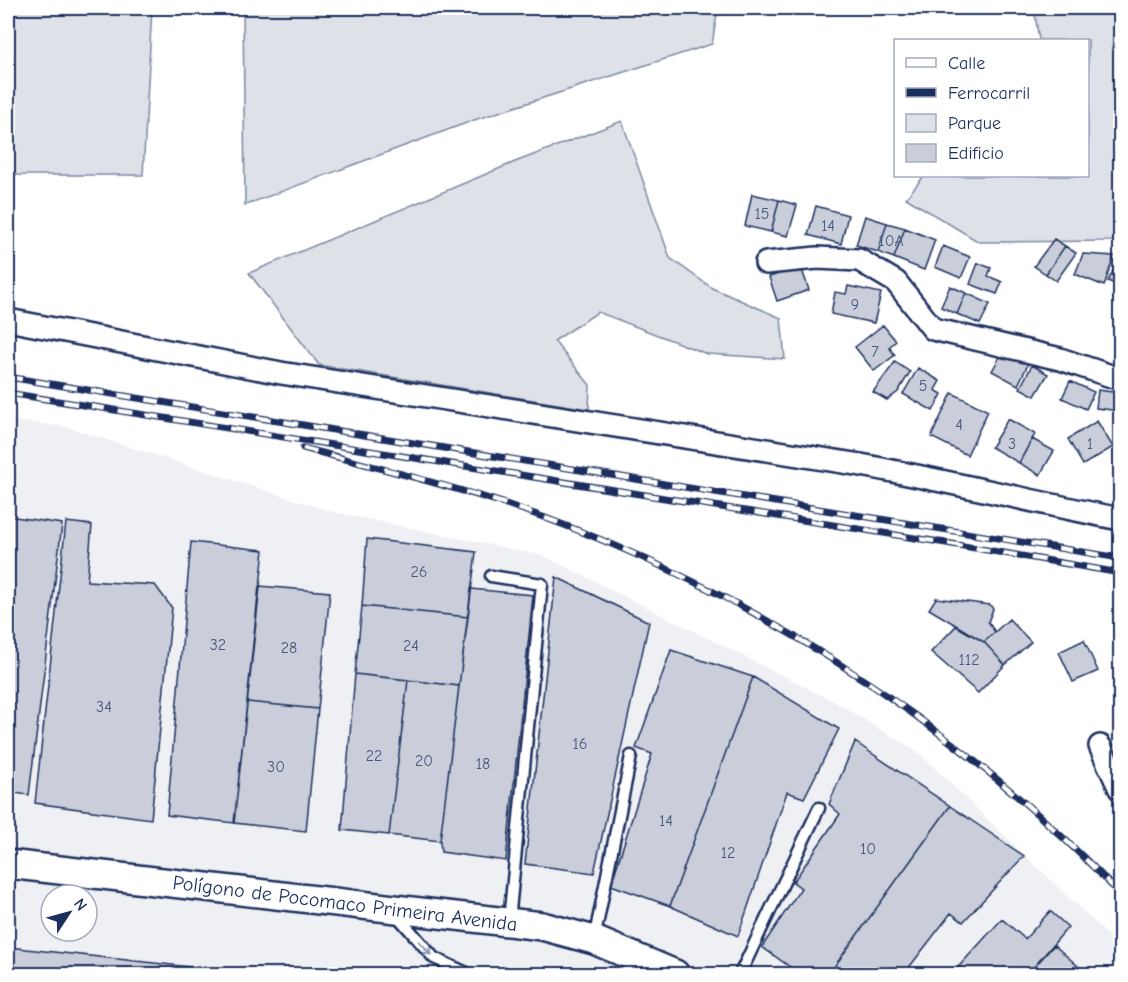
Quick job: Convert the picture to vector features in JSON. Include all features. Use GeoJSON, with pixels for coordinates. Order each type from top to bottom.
{"type":"FeatureCollection","features":[{"type":"Feature","properties":{"kind":"street"},"geometry":{"type":"LineString","coordinates":[[766,263],[817,258],[859,260],[896,282],[933,329],[1060,359],[1120,379]]}},
{"type":"Feature","properties":{"kind":"street"},"geometry":{"type":"LineString","coordinates":[[8,320],[281,373],[861,465],[952,482],[1120,519]]}},
{"type":"Feature","properties":{"kind":"street"},"geometry":{"type":"LineString","coordinates":[[1101,746],[1120,789]]}},
{"type":"Feature","properties":{"kind":"street","name":"Polígono de Pocomaco Primeira Avenida"},"geometry":{"type":"LineString","coordinates":[[8,864],[542,926],[594,940],[675,975]]}},
{"type":"Feature","properties":{"kind":"lane"},"geometry":{"type":"LineString","coordinates":[[491,576],[542,584],[509,921]]}},
{"type":"Feature","properties":{"kind":"lane"},"geometry":{"type":"LineString","coordinates":[[594,940],[631,756]]}},
{"type":"Feature","properties":{"kind":"lane"},"geometry":{"type":"LineString","coordinates":[[740,975],[819,808]]}},
{"type":"Feature","properties":{"kind":"lane"},"geometry":{"type":"LineString","coordinates":[[391,908],[434,958],[469,975]]}},
{"type":"Feature","properties":{"kind":"shaded area"},"geometry":{"type":"Polygon","coordinates":[[[8,420],[67,427],[333,512],[544,556],[835,702],[918,752],[1120,947],[1120,962],[1112,974],[8,974],[8,420]]]}},
{"type":"Feature","properties":{"kind":"green space"},"geometry":{"type":"Polygon","coordinates":[[[8,8],[152,8],[143,175],[8,175],[8,8]]]}},
{"type":"Feature","properties":{"kind":"green space"},"geometry":{"type":"Polygon","coordinates":[[[243,8],[718,8],[712,44],[477,119],[245,205],[243,8]]]}},
{"type":"Feature","properties":{"kind":"green space"},"geometry":{"type":"Polygon","coordinates":[[[1034,8],[1112,8],[1120,17],[1120,241],[979,242],[906,198],[923,177],[1089,177],[1089,39],[1039,39],[1034,8]]]}},
{"type":"Feature","properties":{"kind":"green space"},"geometry":{"type":"Polygon","coordinates":[[[622,121],[670,258],[712,288],[781,318],[785,359],[707,354],[598,312],[554,341],[590,385],[589,409],[319,365],[249,273],[515,162],[622,121]]]}},
{"type":"Feature","properties":{"kind":"building"},"geometry":{"type":"Polygon","coordinates":[[[752,194],[779,200],[771,232],[745,226],[752,194]]]}},
{"type":"Feature","properties":{"kind":"building"},"geometry":{"type":"Polygon","coordinates":[[[779,200],[797,205],[788,236],[771,232],[779,200]]]}},
{"type":"Feature","properties":{"kind":"building"},"geometry":{"type":"Polygon","coordinates":[[[816,206],[848,215],[841,244],[808,235],[816,206]]]}},
{"type":"Feature","properties":{"kind":"building"},"geometry":{"type":"Polygon","coordinates":[[[865,216],[887,223],[878,252],[856,245],[865,216]]]}},
{"type":"Feature","properties":{"kind":"building"},"geometry":{"type":"Polygon","coordinates":[[[887,223],[905,228],[894,258],[878,252],[887,223]]]}},
{"type":"Feature","properties":{"kind":"building"},"geometry":{"type":"Polygon","coordinates":[[[905,228],[935,240],[924,270],[894,258],[905,228]]]}},
{"type":"Feature","properties":{"kind":"building"},"geometry":{"type":"Polygon","coordinates":[[[1054,239],[1065,246],[1046,274],[1034,266],[1054,239]]]}},
{"type":"Feature","properties":{"kind":"building"},"geometry":{"type":"Polygon","coordinates":[[[943,246],[970,257],[961,278],[935,267],[943,246]]]}},
{"type":"Feature","properties":{"kind":"building"},"geometry":{"type":"Polygon","coordinates":[[[1065,246],[1076,253],[1056,281],[1046,274],[1065,246]]]}},
{"type":"Feature","properties":{"kind":"building"},"geometry":{"type":"Polygon","coordinates":[[[1083,254],[1114,256],[1104,286],[1075,274],[1083,254]]]}},
{"type":"Feature","properties":{"kind":"building"},"geometry":{"type":"Polygon","coordinates":[[[1120,257],[1120,286],[1108,281],[1120,257]]]}},
{"type":"Feature","properties":{"kind":"building"},"geometry":{"type":"Polygon","coordinates":[[[978,263],[991,268],[988,276],[1002,282],[997,294],[970,284],[978,263]]]}},
{"type":"Feature","properties":{"kind":"building"},"geometry":{"type":"Polygon","coordinates":[[[801,267],[809,290],[777,301],[769,277],[801,267]]]}},
{"type":"Feature","properties":{"kind":"building"},"geometry":{"type":"Polygon","coordinates":[[[848,286],[881,293],[874,323],[831,314],[835,292],[846,294],[848,286]]]}},
{"type":"Feature","properties":{"kind":"building"},"geometry":{"type":"Polygon","coordinates":[[[950,286],[966,293],[957,314],[941,307],[950,286]]]}},
{"type":"Feature","properties":{"kind":"building"},"geometry":{"type":"Polygon","coordinates":[[[966,293],[990,304],[980,324],[957,314],[966,293]]]}},
{"type":"Feature","properties":{"kind":"building"},"geometry":{"type":"Polygon","coordinates":[[[883,325],[896,341],[889,347],[895,355],[874,371],[855,347],[883,325]]]}},
{"type":"Feature","properties":{"kind":"building"},"geometry":{"type":"Polygon","coordinates":[[[1003,351],[1028,364],[1018,385],[992,371],[1003,351]]]}},
{"type":"Feature","properties":{"kind":"building"},"geometry":{"type":"Polygon","coordinates":[[[895,362],[910,372],[898,392],[887,400],[873,392],[895,362]]]}},
{"type":"Feature","properties":{"kind":"building"},"geometry":{"type":"Polygon","coordinates":[[[1032,365],[1048,374],[1035,396],[1020,388],[1032,365]]]}},
{"type":"Feature","properties":{"kind":"building"},"geometry":{"type":"Polygon","coordinates":[[[918,368],[940,381],[935,390],[942,394],[933,411],[903,394],[918,368]]]}},
{"type":"Feature","properties":{"kind":"building"},"geometry":{"type":"Polygon","coordinates":[[[1070,381],[1094,392],[1086,409],[1062,398],[1070,381]]]}},
{"type":"Feature","properties":{"kind":"building"},"geometry":{"type":"Polygon","coordinates":[[[1098,390],[1120,393],[1120,411],[1096,408],[1098,390]]]}},
{"type":"Feature","properties":{"kind":"building"},"geometry":{"type":"Polygon","coordinates":[[[952,393],[988,411],[967,455],[931,437],[952,393]]]}},
{"type":"Feature","properties":{"kind":"building"},"geometry":{"type":"Polygon","coordinates":[[[1008,419],[1035,434],[1019,463],[991,447],[1008,419]]]}},
{"type":"Feature","properties":{"kind":"building"},"geometry":{"type":"Polygon","coordinates":[[[1097,421],[1113,447],[1083,465],[1068,439],[1097,421]]]}},
{"type":"Feature","properties":{"kind":"building"},"geometry":{"type":"Polygon","coordinates":[[[1032,439],[1054,451],[1040,475],[1019,463],[1032,439]]]}},
{"type":"Feature","properties":{"kind":"building"},"geometry":{"type":"Polygon","coordinates":[[[8,516],[62,524],[29,795],[8,792],[8,516]]]}},
{"type":"Feature","properties":{"kind":"building"},"geometry":{"type":"Polygon","coordinates":[[[66,522],[92,525],[87,581],[155,585],[172,608],[151,819],[35,803],[66,522]]]}},
{"type":"Feature","properties":{"kind":"building"},"geometry":{"type":"Polygon","coordinates":[[[367,539],[476,552],[468,617],[362,606],[367,539]]]}},
{"type":"Feature","properties":{"kind":"building"},"geometry":{"type":"Polygon","coordinates":[[[191,542],[264,550],[234,823],[167,815],[191,542]]]}},
{"type":"Feature","properties":{"kind":"building"},"geometry":{"type":"Polygon","coordinates":[[[556,577],[649,622],[594,873],[525,864],[556,577]]]}},
{"type":"Feature","properties":{"kind":"building"},"geometry":{"type":"Polygon","coordinates":[[[259,586],[330,592],[318,709],[247,702],[259,586]]]}},
{"type":"Feature","properties":{"kind":"building"},"geometry":{"type":"Polygon","coordinates":[[[471,589],[533,595],[506,861],[441,852],[440,841],[471,589]]]}},
{"type":"Feature","properties":{"kind":"building"},"geometry":{"type":"Polygon","coordinates":[[[936,598],[990,605],[993,609],[988,622],[995,632],[984,642],[929,609],[936,598]]]}},
{"type":"Feature","properties":{"kind":"building"},"geometry":{"type":"Polygon","coordinates":[[[362,606],[468,617],[459,686],[355,674],[362,606]]]}},
{"type":"Feature","properties":{"kind":"building"},"geometry":{"type":"Polygon","coordinates":[[[1009,619],[1031,642],[1005,665],[984,642],[1009,619]]]}},
{"type":"Feature","properties":{"kind":"building"},"geometry":{"type":"Polygon","coordinates":[[[956,626],[984,642],[1005,665],[978,693],[931,652],[956,626]]]}},
{"type":"Feature","properties":{"kind":"building"},"geometry":{"type":"Polygon","coordinates":[[[1084,640],[1098,671],[1073,682],[1059,652],[1084,640]]]}},
{"type":"Feature","properties":{"kind":"building"},"geometry":{"type":"Polygon","coordinates":[[[671,650],[753,677],[670,906],[611,885],[652,754],[636,748],[671,650]]]}},
{"type":"Feature","properties":{"kind":"building"},"geometry":{"type":"Polygon","coordinates":[[[355,674],[408,680],[389,835],[342,830],[355,674]]]}},
{"type":"Feature","properties":{"kind":"building"},"geometry":{"type":"Polygon","coordinates":[[[753,677],[839,729],[804,798],[787,792],[738,936],[670,906],[753,677]]]}},
{"type":"Feature","properties":{"kind":"building"},"geometry":{"type":"Polygon","coordinates":[[[408,680],[459,686],[440,841],[389,835],[408,680]]]}},
{"type":"Feature","properties":{"kind":"building"},"geometry":{"type":"Polygon","coordinates":[[[247,702],[318,709],[306,831],[234,823],[247,702]]]}},
{"type":"Feature","properties":{"kind":"building"},"geometry":{"type":"Polygon","coordinates":[[[855,742],[950,806],[829,974],[800,974],[762,947],[801,888],[793,882],[840,814],[829,804],[855,742]]]}},
{"type":"Feature","properties":{"kind":"building"},"geometry":{"type":"Polygon","coordinates":[[[950,806],[1024,856],[963,922],[951,913],[904,974],[829,974],[950,806]]]}},
{"type":"Feature","properties":{"kind":"building"},"geometry":{"type":"Polygon","coordinates":[[[1050,911],[1068,927],[1028,974],[952,974],[1002,919],[1025,939],[1050,911]]]}},
{"type":"Feature","properties":{"kind":"building"},"geometry":{"type":"Polygon","coordinates":[[[1054,945],[1087,974],[1028,974],[1054,945]]]}},
{"type":"Feature","properties":{"kind":"building"},"geometry":{"type":"Polygon","coordinates":[[[8,947],[199,968],[198,974],[8,974],[8,947]]]}},
{"type":"Feature","properties":{"kind":"railway"},"geometry":{"type":"LineString","coordinates":[[8,377],[1120,558]]}},
{"type":"Feature","properties":{"kind":"railway"},"geometry":{"type":"LineString","coordinates":[[8,393],[946,543],[1120,573]]}},
{"type":"Feature","properties":{"kind":"railway"},"geometry":{"type":"LineString","coordinates":[[303,448],[509,505],[595,537],[679,574],[760,616],[838,663],[914,714],[986,770],[1055,830],[1120,894]]}}]}
